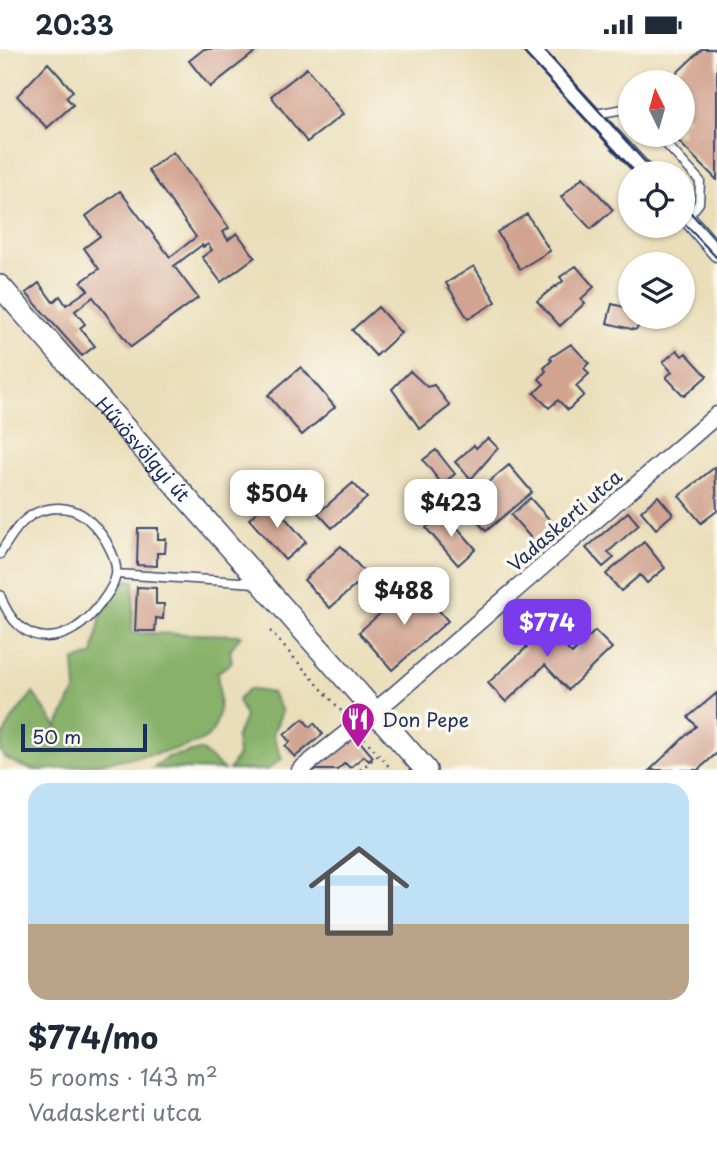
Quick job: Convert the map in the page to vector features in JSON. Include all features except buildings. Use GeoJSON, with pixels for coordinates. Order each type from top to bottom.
{"type":"FeatureCollection","features":[{"type":"Feature","properties":{"kind":"main road","name":"Hűvösvölgyi út"},"geometry":{"type":"LineString","coordinates":[[0,286],[426,770]]}},
{"type":"Feature","properties":{"kind":"street"},"geometry":{"type":"LineString","coordinates":[[532,49],[635,161]]}},
{"type":"Feature","properties":{"kind":"street"},"geometry":{"type":"LineString","coordinates":[[695,227],[717,253]]}},
{"type":"Feature","properties":{"kind":"street","name":"Vadaskerti utca"},"geometry":{"type":"LineString","coordinates":[[300,770],[374,711],[717,415]]}},
{"type":"Feature","properties":{"kind":"lane"},"geometry":{"type":"LineString","coordinates":[[594,118],[601,113],[618,110]]}},
{"type":"Feature","properties":{"kind":"lane"},"geometry":{"type":"LineString","coordinates":[[669,147],[682,161]]}},
{"type":"Feature","properties":{"kind":"lane"},"geometry":{"type":"LineString","coordinates":[[695,176],[700,181],[699,203],[695,206]]}},
{"type":"Feature","properties":{"kind":"lane"},"geometry":{"type":"LineString","coordinates":[[0,554],[14,531],[30,515],[45,509],[71,509],[87,516],[102,535],[116,563],[111,589],[86,623],[69,634],[53,637],[37,635],[11,618],[0,595]]}},
{"type":"Feature","properties":{"kind":"lane"},"geometry":{"type":"LineString","coordinates":[[116,574],[260,583]]}},
{"type":"Feature","properties":{"kind":"path"},"geometry":{"type":"LineString","coordinates":[[270,631],[391,770]]}},
{"type":"Feature","properties":{"kind":"path"},"geometry":{"type":"LineString","coordinates":[[360,770],[378,755]]}},
{"type":"Feature","properties":{"kind":"green space"},"geometry":{"type":"Polygon","coordinates":[[[123,580],[134,581],[132,633],[241,635],[230,650],[232,662],[217,673],[219,708],[211,733],[194,744],[175,749],[71,767],[37,770],[6,758],[0,751],[3,735],[33,693],[57,727],[76,689],[74,661],[93,655],[102,610],[123,580]]]}},
{"type":"Feature","properties":{"kind":"green space"},"geometry":{"type":"Polygon","coordinates":[[[248,689],[272,693],[282,711],[273,734],[282,759],[267,770],[229,770],[238,755],[236,738],[245,717],[238,700],[248,689]]]}},
{"type":"Feature","properties":{"kind":"green space"},"geometry":{"type":"Polygon","coordinates":[[[201,750],[224,770],[153,768],[168,757],[201,750]]]}},
{"type":"Feature","properties":{"kind":"tram line"},"geometry":{"type":"LineString","coordinates":[[521,49],[625,161]]}},
{"type":"Feature","properties":{"kind":"tram line"},"geometry":{"type":"LineString","coordinates":[[543,49],[644,161]]}},
{"type":"Feature","properties":{"kind":"tram line"},"geometry":{"type":"LineString","coordinates":[[695,217],[717,242]]}},
{"type":"Feature","properties":{"kind":"tram line"},"geometry":{"type":"LineString","coordinates":[[695,235],[717,258]]}},
{"type":"Feature","properties":{"kind":"place","name":"Don Pepe"},"geometry":{"type":"Point","coordinates":[358,749]}}]}
